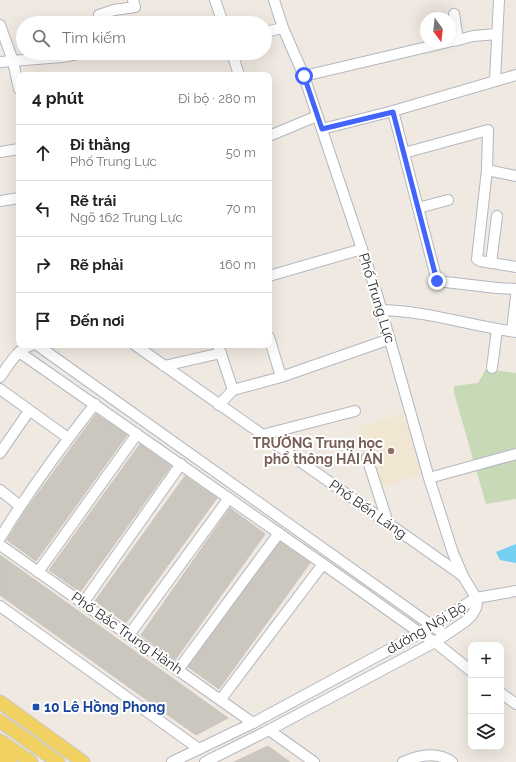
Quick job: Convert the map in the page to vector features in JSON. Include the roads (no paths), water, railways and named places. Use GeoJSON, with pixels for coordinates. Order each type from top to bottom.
{"type":"FeatureCollection","features":[{"type":"Feature","properties":{"kind":"main road"},"geometry":{"type":"LineString","coordinates":[[0,702],[83,762]]}},
{"type":"Feature","properties":{"kind":"main road"},"geometry":{"type":"LineString","coordinates":[[0,721],[58,762]]}},
{"type":"Feature","properties":{"kind":"main road"},"geometry":{"type":"LineString","coordinates":[[0,741],[31,762]]}},
{"type":"Feature","properties":{"kind":"main road"},"geometry":{"type":"LineString","coordinates":[[0,755],[10,762]]}},
{"type":"Feature","properties":{"kind":"street"},"geometry":{"type":"LineString","coordinates":[[98,16],[114,10],[135,7],[133,0]]}},
{"type":"Feature","properties":{"kind":"street"},"geometry":{"type":"LineString","coordinates":[[215,0],[220,16]]}},
{"type":"Feature","properties":{"kind":"street","name":"Phố Trung Lực"},"geometry":{"type":"LineString","coordinates":[[274,0],[283,28],[304,76],[382,310],[429,478],[453,553],[463,576],[476,598]]}},
{"type":"Feature","properties":{"kind":"street"},"geometry":{"type":"LineString","coordinates":[[495,81],[496,34],[499,0]]}},
{"type":"Feature","properties":{"kind":"street"},"geometry":{"type":"LineString","coordinates":[[0,25],[13,60],[16,74]]}},
{"type":"Feature","properties":{"kind":"street"},"geometry":{"type":"LineString","coordinates":[[272,30],[283,28]]}},
{"type":"Feature","properties":{"kind":"street"},"geometry":{"type":"LineString","coordinates":[[456,40],[473,36],[496,34]]}},
{"type":"Feature","properties":{"kind":"street"},"geometry":{"type":"LineString","coordinates":[[304,76],[422,48]]}},
{"type":"Feature","properties":{"kind":"street"},"geometry":{"type":"LineString","coordinates":[[0,62],[16,60]]}},
{"type":"Feature","properties":{"kind":"street"},"geometry":{"type":"LineString","coordinates":[[234,60],[238,72]]}},
{"type":"Feature","properties":{"kind":"street"},"geometry":{"type":"LineString","coordinates":[[322,129],[393,112],[516,75]]}},
{"type":"Feature","properties":{"kind":"street"},"geometry":{"type":"LineString","coordinates":[[393,112],[437,281],[516,289]]}},
{"type":"Feature","properties":{"kind":"street"},"geometry":{"type":"LineString","coordinates":[[272,135],[317,116]]}},
{"type":"Feature","properties":{"kind":"street"},"geometry":{"type":"LineString","coordinates":[[404,153],[488,130],[487,170],[477,259],[480,261],[516,267]]}},
{"type":"Feature","properties":{"kind":"street"},"geometry":{"type":"LineString","coordinates":[[0,152],[16,149]]}},
{"type":"Feature","properties":{"kind":"street"},"geometry":{"type":"LineString","coordinates":[[487,170],[516,176]]}},
{"type":"Feature","properties":{"kind":"street"},"geometry":{"type":"LineString","coordinates":[[0,201],[16,198]]}},
{"type":"Feature","properties":{"kind":"street"},"geometry":{"type":"LineString","coordinates":[[418,208],[448,200]]}},
{"type":"Feature","properties":{"kind":"street"},"geometry":{"type":"LineString","coordinates":[[490,263],[497,216]]}},
{"type":"Feature","properties":{"kind":"street"},"geometry":{"type":"LineString","coordinates":[[272,275],[362,249]]}},
{"type":"Feature","properties":{"kind":"street"},"geometry":{"type":"LineString","coordinates":[[382,310],[402,311],[514,331],[516,295]]}},
{"type":"Feature","properties":{"kind":"street"},"geometry":{"type":"LineString","coordinates":[[492,368],[497,329]]}},
{"type":"Feature","properties":{"kind":"street"},"geometry":{"type":"LineString","coordinates":[[220,404],[233,390],[281,377],[390,339]]}},
{"type":"Feature","properties":{"kind":"street"},"geometry":{"type":"LineString","coordinates":[[272,347],[281,377]]}},
{"type":"Feature","properties":{"kind":"street"},"geometry":{"type":"LineString","coordinates":[[0,377],[23,348]]}},
{"type":"Feature","properties":{"kind":"street"},"geometry":{"type":"LineString","coordinates":[[41,348],[445,635]]}},
{"type":"Feature","properties":{"kind":"street","name":"Phố Bến Láng"},"geometry":{"type":"LineString","coordinates":[[141,348],[463,576]]}},
{"type":"Feature","properties":{"kind":"street"},"geometry":{"type":"LineString","coordinates":[[164,366],[220,349],[233,390]]}},
{"type":"Feature","properties":{"kind":"street"},"geometry":{"type":"LineString","coordinates":[[19,352],[435,642],[468,669]]}},
{"type":"Feature","properties":{"kind":"street"},"geometry":{"type":"LineString","coordinates":[[0,390],[68,438]]}},
{"type":"Feature","properties":{"kind":"street"},"geometry":{"type":"LineString","coordinates":[[0,538],[20,506],[68,438],[95,404]]}},
{"type":"Feature","properties":{"kind":"street"},"geometry":{"type":"LineString","coordinates":[[0,453],[29,411]]}},
{"type":"Feature","properties":{"kind":"street"},"geometry":{"type":"LineString","coordinates":[[262,435],[355,411]]}},
{"type":"Feature","properties":{"kind":"street"},"geometry":{"type":"LineString","coordinates":[[38,572],[137,434]]}},
{"type":"Feature","properties":{"kind":"street"},"geometry":{"type":"LineString","coordinates":[[429,478],[475,464],[516,454]]}},
{"type":"Feature","properties":{"kind":"street"},"geometry":{"type":"LineString","coordinates":[[368,458],[388,523]]}},
{"type":"Feature","properties":{"kind":"street"},"geometry":{"type":"LineString","coordinates":[[83,603],[181,464]]}},
{"type":"Feature","properties":{"kind":"street"},"geometry":{"type":"LineString","coordinates":[[0,490],[20,506]]}},
{"type":"Feature","properties":{"kind":"street"},"geometry":{"type":"LineString","coordinates":[[129,635],[229,498]]}},
{"type":"Feature","properties":{"kind":"street"},"geometry":{"type":"LineString","coordinates":[[178,670],[279,533]]}},
{"type":"Feature","properties":{"kind":"street","name":"Phố Bắc Trung Hành"},"geometry":{"type":"LineString","coordinates":[[0,545],[221,699],[253,723]]}},
{"type":"Feature","properties":{"kind":"street"},"geometry":{"type":"LineString","coordinates":[[221,699],[323,564]]}},
{"type":"Feature","properties":{"kind":"street"},"geometry":{"type":"LineString","coordinates":[[476,598],[516,591]]}},
{"type":"Feature","properties":{"kind":"street","name":"đường Nội Bộ"},"geometry":{"type":"LineString","coordinates":[[172,762],[253,723],[433,626],[476,598],[476,608],[472,615],[435,642],[209,761]]}},
{"type":"Feature","properties":{"kind":"street"},"geometry":{"type":"LineString","coordinates":[[0,606],[199,749]]}},
{"type":"Feature","properties":{"kind":"street"},"geometry":{"type":"LineString","coordinates":[[504,695],[516,704]]}},
{"type":"Feature","properties":{"kind":"street"},"geometry":{"type":"LineString","coordinates":[[269,730],[314,762]]}},
{"type":"Feature","properties":{"kind":"street"},"geometry":{"type":"LineString","coordinates":[[403,762],[423,755],[436,755],[446,757],[452,762]]}},
{"type":"Feature","properties":{"kind":"water"},"geometry":{"type":"Polygon","coordinates":[[[516,544],[516,563],[500,560],[496,552],[516,544]]]}},
{"type":"Feature","properties":{"kind":"place","name":"TRƯỜNG Trung học phổ thông HẢI AN"},"geometry":{"type":"Point","coordinates":[391,451]}},
{"type":"Feature","properties":{"kind":"place","name":"10 Lê Hồng Phong"},"geometry":{"type":"Point","coordinates":[36,707]}}]}
